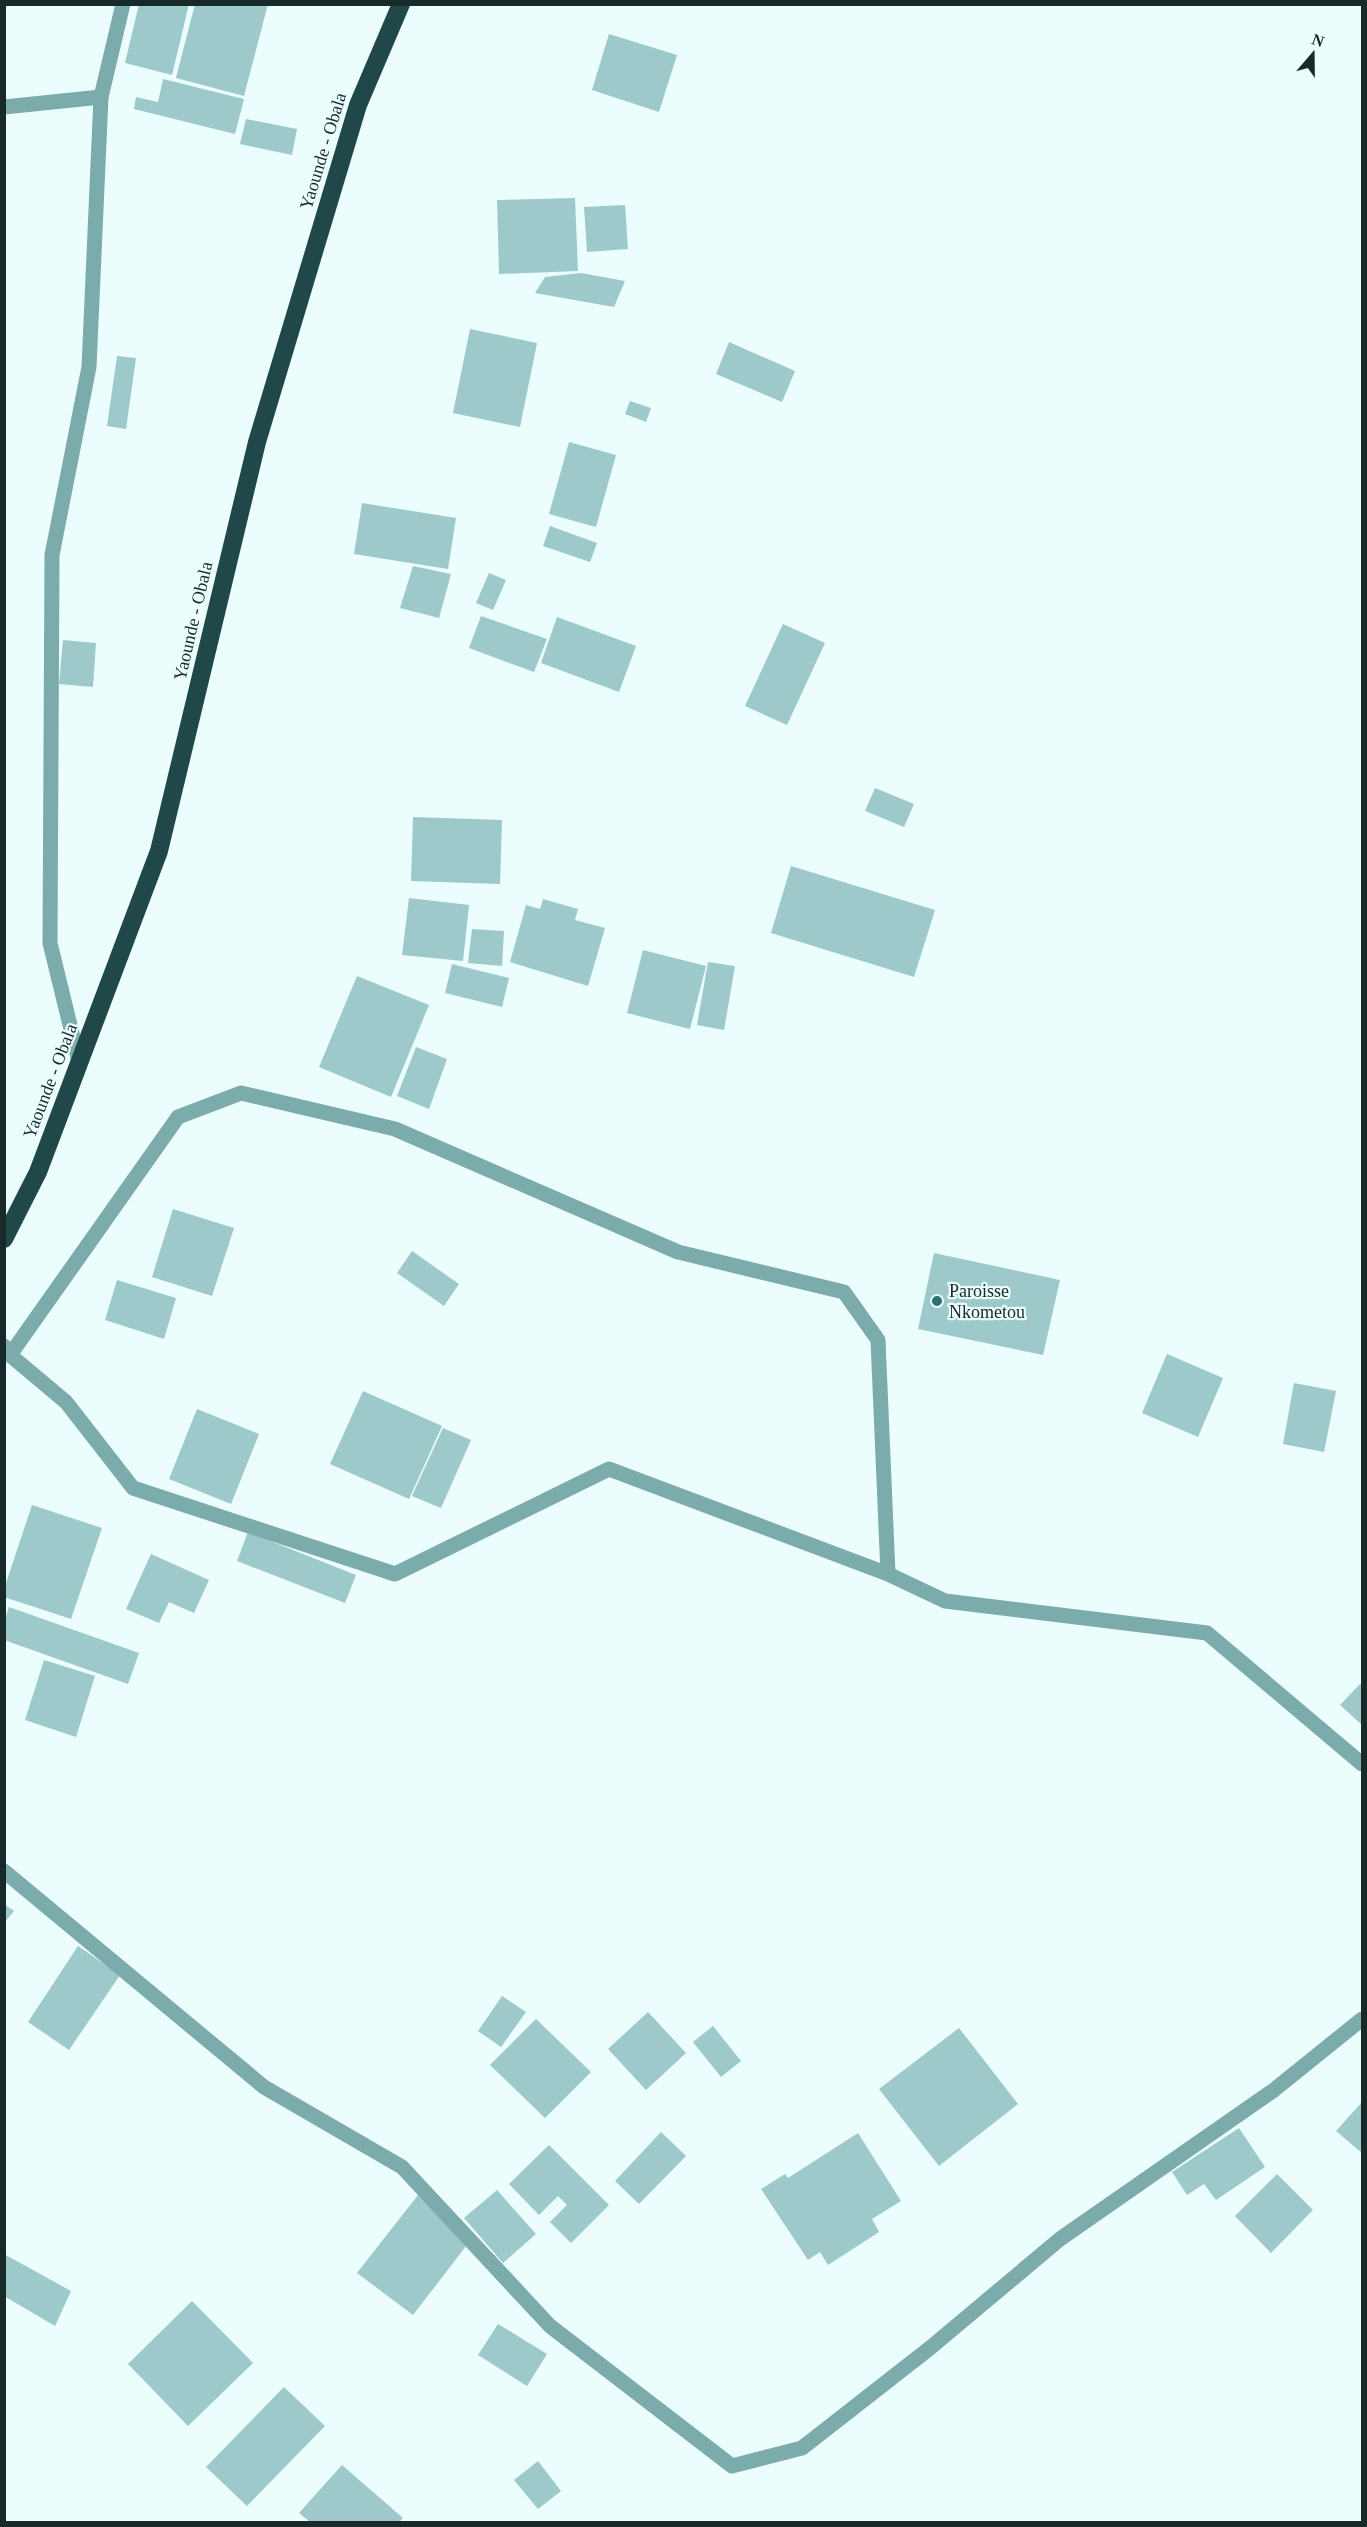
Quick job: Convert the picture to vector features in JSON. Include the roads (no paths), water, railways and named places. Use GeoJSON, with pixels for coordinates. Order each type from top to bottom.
{"type":"FeatureCollection","features":[{"type":"Feature","properties":{"kind":"highway","name":"Yaounde - Obala"},"geometry":{"type":"LineString","coordinates":[[4,1239],[38,1172],[159,851],[257,442],[358,105],[401,4]]}},
{"type":"Feature","properties":{"kind":"street"},"geometry":{"type":"LineString","coordinates":[[79,1062],[50,944],[52,555],[89,367],[101,97],[123,4]]}},
{"type":"Feature","properties":{"kind":"street"},"geometry":{"type":"LineString","coordinates":[[4,107],[101,97]]}},
{"type":"Feature","properties":{"kind":"street"},"geometry":{"type":"LineString","coordinates":[[888,1574],[878,1340],[844,1292],[678,1252],[395,1129],[241,1093],[178,1117],[7,1351],[66,1402],[133,1488],[395,1574],[609,1469],[888,1574],[945,1601],[1207,1633],[1362,1764]]}},
{"type":"Feature","properties":{"kind":"street"},"geometry":{"type":"LineString","coordinates":[[4,1871],[264,2087],[402,2167],[550,2326],[732,2466],[802,2448],[930,2348],[1060,2239],[1274,2090],[1362,2019]]}},
{"type":"Feature","properties":{"kind":"place","name":"Paroisse Nkometou"},"geometry":{"type":"Point","coordinates":[937,1301]}}]}
